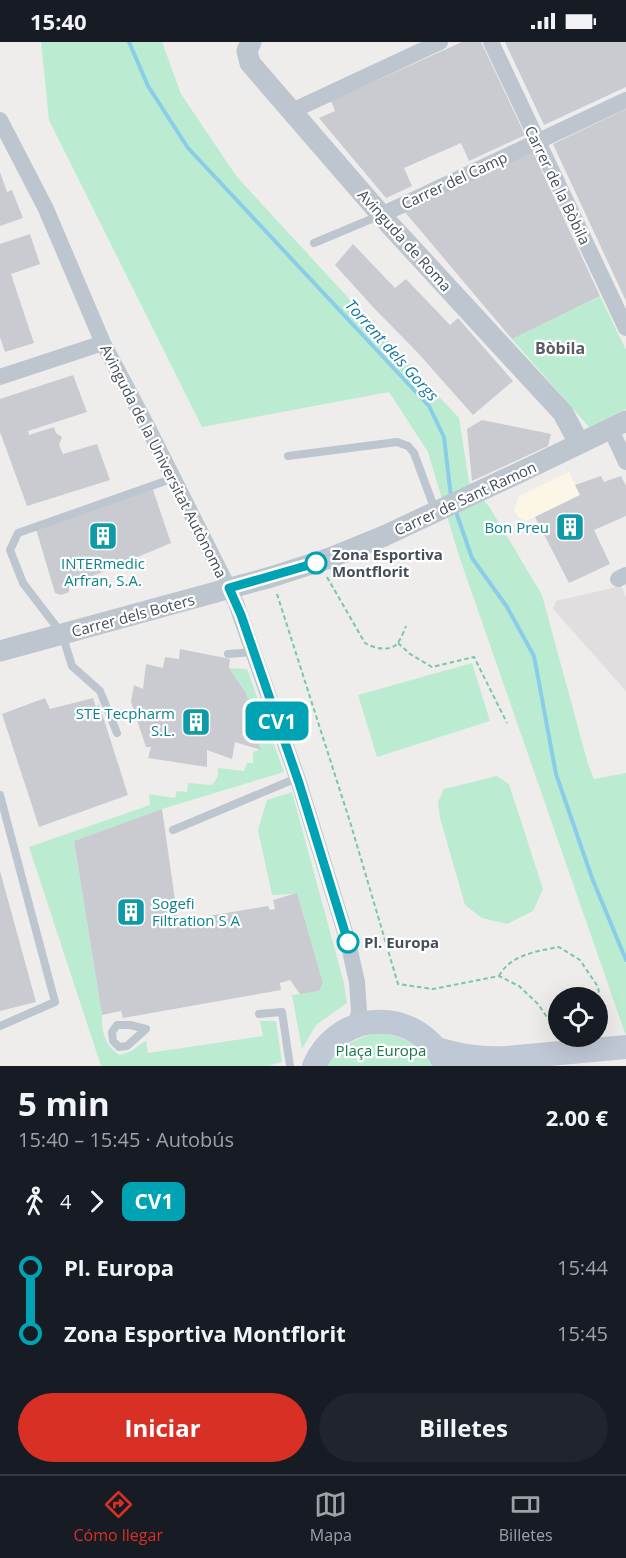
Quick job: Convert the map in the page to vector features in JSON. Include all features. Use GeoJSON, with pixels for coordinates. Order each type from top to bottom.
{"type":"FeatureCollection","features":[{"type":"Feature","properties":{"kind":"main road"},"geometry":{"type":"LineString","coordinates":[[314,1066],[321,1052],[332,1040],[367,1024],[394,1023],[408,1027],[426,1038],[442,1058],[463,1057],[487,1063],[616,1043]]}},
{"type":"Feature","properties":{"kind":"street","name":"Avinguda de Roma"},"geometry":{"type":"LineString","coordinates":[[251,42],[247,57],[381,215],[563,413],[577,438]]}},
{"type":"Feature","properties":{"kind":"street"},"geometry":{"type":"LineString","coordinates":[[292,111],[440,42]]}},
{"type":"Feature","properties":{"kind":"street","name":"Carrer de la Bòbila"},"geometry":{"type":"LineString","coordinates":[[491,42],[624,319]]}},
{"type":"Feature","properties":{"kind":"street","name":"Carrer del Camp"},"geometry":{"type":"LineString","coordinates":[[381,215],[626,100]]}},
{"type":"Feature","properties":{"kind":"street","name":"Avinguda de la Universitat Autònoma"},"geometry":{"type":"LineString","coordinates":[[0,120],[45,209],[103,343],[236,603],[297,778],[348,942],[357,982],[368,1008],[367,1024]]}},
{"type":"Feature","properties":{"kind":"street"},"geometry":{"type":"LineString","coordinates":[[0,377],[103,343]]}},
{"type":"Feature","properties":{"kind":"street"},"geometry":{"type":"LineString","coordinates":[[616,425],[612,432],[626,462]]}},
{"type":"Feature","properties":{"kind":"street","name":"Carrer de Sant Ramon"},"geometry":{"type":"LineString","coordinates":[[271,583],[384,536],[527,469],[577,438],[616,425]]}},
{"type":"Feature","properties":{"kind":"street","name":"Carrer dels Boters"},"geometry":{"type":"LineString","coordinates":[[0,651],[229,588],[271,583]]}},
{"type":"Feature","properties":{"kind":"lane"},"geometry":{"type":"LineString","coordinates":[[314,243],[381,215]]}},
{"type":"Feature","properties":{"kind":"lane"},"geometry":{"type":"LineString","coordinates":[[288,456],[397,442],[408,446],[414,453],[440,508]]}},
{"type":"Feature","properties":{"kind":"lane"},"geometry":{"type":"LineString","coordinates":[[117,733],[100,691],[72,666],[62,634],[23,583],[10,550],[18,533],[174,478]]}},
{"type":"Feature","properties":{"kind":"lane"},"geometry":{"type":"LineString","coordinates":[[228,654],[254,652]]}},
{"type":"Feature","properties":{"kind":"lane"},"geometry":{"type":"LineString","coordinates":[[173,830],[297,778]]}},
{"type":"Feature","properties":{"kind":"lane"},"geometry":{"type":"LineString","coordinates":[[0,795],[55,1002],[0,1026]]}},
{"type":"Feature","properties":{"kind":"lane"},"geometry":{"type":"LineString","coordinates":[[259,1014],[282,1012],[290,1066]]}},
{"type":"Feature","properties":{"kind":"path"},"geometry":{"type":"LineString","coordinates":[[322,570],[365,643],[372,648],[391,648],[398,643],[406,626]]}},
{"type":"Feature","properties":{"kind":"path"},"geometry":{"type":"LineString","coordinates":[[271,583],[351,825],[398,984],[433,989],[499,976],[519,986],[538,1004],[548,1018]]}},
{"type":"Feature","properties":{"kind":"path"},"geometry":{"type":"LineString","coordinates":[[398,643],[410,654],[432,667],[474,657],[507,723]]}},
{"type":"Feature","properties":{"kind":"path"},"geometry":{"type":"LineString","coordinates":[[499,976],[504,967],[532,952],[559,947],[580,960],[598,987],[616,1043]]}},
{"type":"Feature","properties":{"kind":"shaded area"},"geometry":{"type":"Polygon","coordinates":[[[569,472],[580,495],[526,521],[518,517],[514,510],[519,496],[569,472]]]}},
{"type":"Feature","properties":{"kind":"shaded area"},"geometry":{"type":"Polygon","coordinates":[[[621,586],[626,597],[626,691],[553,609],[556,601],[621,586]]]}},
{"type":"Feature","properties":{"kind":"green space"},"geometry":{"type":"Polygon","coordinates":[[[41,42],[162,42],[181,94],[237,177],[459,418],[469,482],[490,508],[542,595],[594,779],[626,773],[626,1036],[459,556],[428,452],[389,392],[202,427],[49,120],[41,42]]]}},
{"type":"Feature","properties":{"kind":"green space"},"geometry":{"type":"Polygon","coordinates":[[[600,296],[626,350],[626,409],[589,427],[512,339],[600,296]]]}},
{"type":"Feature","properties":{"kind":"green space"},"geometry":{"type":"Polygon","coordinates":[[[472,663],[490,721],[377,757],[358,695],[472,663]]]}},
{"type":"Feature","properties":{"kind":"green space"},"geometry":{"type":"Polygon","coordinates":[[[229,668],[247,669],[284,772],[162,809],[74,841],[103,1032],[114,1051],[119,1055],[124,1054],[146,1041],[148,1053],[263,1036],[260,1021],[276,1021],[282,1062],[268,1066],[101,1066],[29,847],[150,805],[149,794],[175,798],[177,791],[187,792],[188,783],[212,785],[218,776],[218,768],[244,771],[247,763],[253,763],[253,752],[261,749],[246,693],[229,668]]]}},
{"type":"Feature","properties":{"kind":"green space"},"geometry":{"type":"Polygon","coordinates":[[[497,776],[509,784],[543,889],[533,911],[507,924],[482,918],[465,905],[440,818],[438,802],[444,789],[497,776]]]}},
{"type":"Feature","properties":{"kind":"green space"},"geometry":{"type":"Polygon","coordinates":[[[292,792],[344,983],[347,1003],[316,1025],[302,1049],[292,995],[319,991],[323,983],[297,894],[272,895],[258,830],[267,800],[292,792]]]}},
{"type":"Feature","properties":{"kind":"green space","name":"Plaça Europa"},"geometry":{"type":"Polygon","coordinates":[[[380,1033],[411,1043],[435,1066],[327,1066],[337,1053],[349,1044],[363,1037],[380,1033]]]}},
{"type":"Feature","properties":{"kind":"building"},"geometry":{"type":"Polygon","coordinates":[[[462,42],[481,42],[525,135],[469,161],[461,143],[404,168],[412,186],[386,198],[319,118],[335,111],[331,101],[462,42]]]}},
{"type":"Feature","properties":{"kind":"building"},"geometry":{"type":"Polygon","coordinates":[[[505,42],[626,42],[626,87],[544,125],[505,42]]]}},
{"type":"Feature","properties":{"kind":"building"},"geometry":{"type":"Polygon","coordinates":[[[626,109],[626,301],[553,144],[626,109]]]}},
{"type":"Feature","properties":{"kind":"building"},"geometry":{"type":"Polygon","coordinates":[[[533,152],[600,296],[512,339],[404,211],[533,152]]]}},
{"type":"Feature","properties":{"kind":"building"},"geometry":{"type":"Polygon","coordinates":[[[0,172],[7,192],[12,190],[23,218],[0,226],[0,172]]]}},
{"type":"Feature","properties":{"kind":"building"},"geometry":{"type":"Polygon","coordinates":[[[30,234],[40,264],[11,274],[34,343],[5,352],[0,337],[0,244],[30,234]]]}},
{"type":"Feature","properties":{"kind":"building"},"geometry":{"type":"Polygon","coordinates":[[[353,244],[395,288],[406,279],[450,325],[458,318],[513,381],[473,415],[335,265],[353,244]]]}},
{"type":"Feature","properties":{"kind":"building"},"geometry":{"type":"Polygon","coordinates":[[[73,375],[87,412],[28,431],[29,435],[54,427],[56,433],[62,437],[59,445],[63,454],[97,444],[110,480],[27,506],[0,432],[0,399],[73,375]]]}},
{"type":"Feature","properties":{"kind":"building"},"geometry":{"type":"Polygon","coordinates":[[[482,420],[551,434],[548,446],[472,481],[467,429],[482,420]]]}},
{"type":"Feature","properties":{"kind":"building","name":"Bon Preu"},"geometry":{"type":"Polygon","coordinates":[[[601,476],[604,482],[621,476],[626,486],[626,516],[594,530],[610,564],[569,583],[535,517],[580,495],[575,485],[601,476]]]}},
{"type":"Feature","properties":{"kind":"building","name":"INTERmedic Arfran, S.A."},"geometry":{"type":"Polygon","coordinates":[[[152,487],[171,543],[69,586],[69,592],[61,595],[55,593],[36,529],[152,487]]]}},
{"type":"Feature","properties":{"kind":"building","name":"STE Tecpharm S.L."},"geometry":{"type":"Polygon","coordinates":[[[180,649],[230,659],[229,668],[246,693],[261,750],[235,742],[232,759],[207,750],[207,767],[148,758],[151,747],[146,747],[131,702],[134,685],[143,689],[146,664],[163,668],[165,657],[179,659],[180,649]]]}},
{"type":"Feature","properties":{"kind":"building"},"geometry":{"type":"Polygon","coordinates":[[[45,698],[50,709],[93,698],[96,707],[99,704],[128,795],[39,827],[2,714],[45,698]]]}},
{"type":"Feature","properties":{"kind":"building","name":"Sogefi Filtration S A"},"geometry":{"type":"Polygon","coordinates":[[[162,809],[178,921],[268,906],[270,910],[275,909],[273,900],[297,893],[323,983],[319,991],[300,994],[290,980],[280,983],[281,990],[123,1018],[121,1011],[102,1015],[74,841],[162,809]]]}},
{"type":"Feature","properties":{"kind":"building"},"geometry":{"type":"Polygon","coordinates":[[[0,871],[36,1002],[0,1011],[0,871]]]}},
{"type":"Feature","properties":{"kind":"waterway","name":"Torrent dels Gorgs"},"geometry":{"type":"LineString","coordinates":[[129,42],[148,86],[188,148],[429,406],[444,437],[451,497]]}},
{"type":"Feature","properties":{"kind":"waterway","name":"Torrent dels Gorgs"},"geometry":{"type":"LineString","coordinates":[[455,509],[472,558],[507,607],[534,656],[556,774],[592,878],[626,960]]}},
{"type":"Feature","properties":{"kind":"bus line","name":"CV1"},"geometry":{"type":"LineString","coordinates":[[316,563],[229,588],[241,615],[297,778],[348,942]]}},
{"type":"Feature","properties":{"kind":"place","name":"Bon Preu"},"geometry":{"type":"Point","coordinates":[570,527]}},
{"type":"Feature","properties":{"kind":"place","name":"INTERmedic Arfran, S.A."},"geometry":{"type":"Point","coordinates":[103,536]}},
{"type":"Feature","properties":{"kind":"place","name":"Zona Esportiva Montflorit"},"geometry":{"type":"Point","coordinates":[316,563]}},
{"type":"Feature","properties":{"kind":"place","name":"STE Tecpharm S.L."},"geometry":{"type":"Point","coordinates":[196,722]}},
{"type":"Feature","properties":{"kind":"place","name":"Sogefi Filtration S A"},"geometry":{"type":"Point","coordinates":[131,912]}},
{"type":"Feature","properties":{"kind":"place","name":"Pl. Europa"},"geometry":{"type":"Point","coordinates":[348,942]}},
{"type":"Feature","properties":{"kind":"district","name":"Bòbila"},"geometry":{"type":"Point","coordinates":[560,348]}}]}
